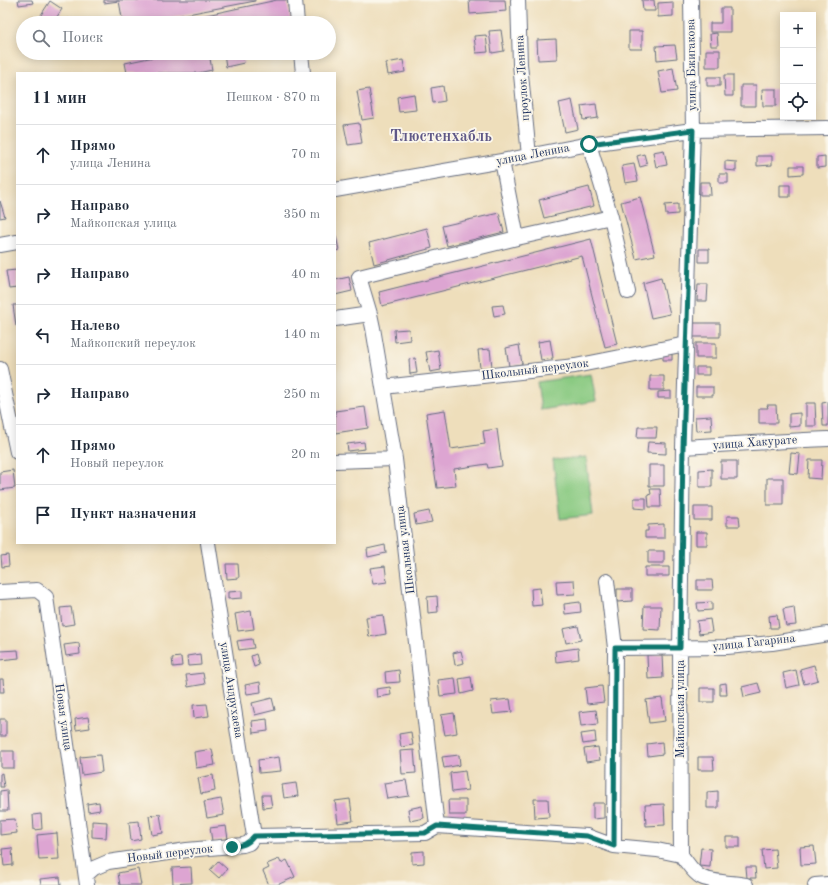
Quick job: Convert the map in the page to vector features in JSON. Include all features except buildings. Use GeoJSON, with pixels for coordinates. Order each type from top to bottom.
{"type":"FeatureCollection","features":[{"type":"Feature","properties":{"kind":"street"},"geometry":{"type":"LineString","coordinates":[[295,0],[296,16]]}},
{"type":"Feature","properties":{"kind":"street","name":"проулок Ленина"},"geometry":{"type":"LineString","coordinates":[[518,0],[520,64],[529,156]]}},
{"type":"Feature","properties":{"kind":"street","name":"улица Бжигакова"},"geometry":{"type":"LineString","coordinates":[[692,0],[693,130]]}},
{"type":"Feature","properties":{"kind":"street"},"geometry":{"type":"LineString","coordinates":[[301,60],[303,72]]}},
{"type":"Feature","properties":{"kind":"street","name":"улица Ленина"},"geometry":{"type":"LineString","coordinates":[[336,190],[502,161],[589,144],[693,130],[828,128]]}},
{"type":"Feature","properties":{"kind":"street","name":"Майкопская улица"},"geometry":{"type":"LineString","coordinates":[[681,855],[680,648],[683,448],[693,130]]}},
{"type":"Feature","properties":{"kind":"street"},"geometry":{"type":"LineString","coordinates":[[589,144],[612,217],[628,292]]}},
{"type":"Feature","properties":{"kind":"street"},"geometry":{"type":"LineString","coordinates":[[502,161],[517,238],[612,217]]}},
{"type":"Feature","properties":{"kind":"street","name":"Школьная улица"},"geometry":{"type":"LineString","coordinates":[[437,826],[395,459],[370,314],[359,278],[517,238]]}},
{"type":"Feature","properties":{"kind":"street"},"geometry":{"type":"LineString","coordinates":[[0,245],[16,242]]}},
{"type":"Feature","properties":{"kind":"street"},"geometry":{"type":"LineString","coordinates":[[336,319],[370,314]]}},
{"type":"Feature","properties":{"kind":"street","name":"Школьный переулок"},"geometry":{"type":"LineString","coordinates":[[383,387],[575,366],[686,344]]}},
{"type":"Feature","properties":{"kind":"street"},"geometry":{"type":"LineString","coordinates":[[0,369],[16,447]]}},
{"type":"Feature","properties":{"kind":"street","name":"улица Хакурате"},"geometry":{"type":"LineString","coordinates":[[683,448],[828,439]]}},
{"type":"Feature","properties":{"kind":"street"},"geometry":{"type":"LineString","coordinates":[[336,462],[395,459]]}},
{"type":"Feature","properties":{"kind":"street","name":"улица Андрухаева"},"geometry":{"type":"LineString","coordinates":[[208,544],[254,836]]}},
{"type":"Feature","properties":{"kind":"street"},"geometry":{"type":"LineString","coordinates":[[606,581],[615,648],[614,846]]}},
{"type":"Feature","properties":{"kind":"street","name":"Новая улица"},"geometry":{"type":"LineString","coordinates":[[0,592],[37,590],[46,597],[87,880]]}},
{"type":"Feature","properties":{"kind":"street","name":"улица Гагарина"},"geometry":{"type":"LineString","coordinates":[[615,648],[727,647],[772,643],[828,634]]}},
{"type":"Feature","properties":{"kind":"street"},"geometry":{"type":"LineString","coordinates":[[254,836],[425,833],[437,826],[587,836],[614,846],[657,850],[681,855],[694,872],[700,877],[709,880],[746,885]]}},
{"type":"Feature","properties":{"kind":"street","name":"Новый переулок"},"geometry":{"type":"LineString","coordinates":[[87,880],[94,868],[108,862],[187,850],[243,845],[249,843],[254,836]]}},
{"type":"Feature","properties":{"kind":"street"},"geometry":{"type":"LineString","coordinates":[[815,885],[828,884]]}},
{"type":"Feature","properties":{"kind":"green space"},"geometry":{"type":"Polygon","coordinates":[[[591,374],[596,401],[541,410],[537,382],[591,374]]]}},
{"type":"Feature","properties":{"kind":"green space"},"geometry":{"type":"Polygon","coordinates":[[[586,457],[593,515],[560,519],[553,460],[586,457]]]}},
{"type":"Feature","properties":{"kind":"district","name":"Тлюстенхабль"},"geometry":{"type":"Point","coordinates":[441,137]}},
{"type":"Feature","properties":{"kind":"route"},"geometry":{"type":"LineString","coordinates":[[232,847],[249,843],[254,836],[425,833],[437,826],[587,836],[614,846],[615,648],[680,648],[683,448],[693,130],[589,144]]}}]}
